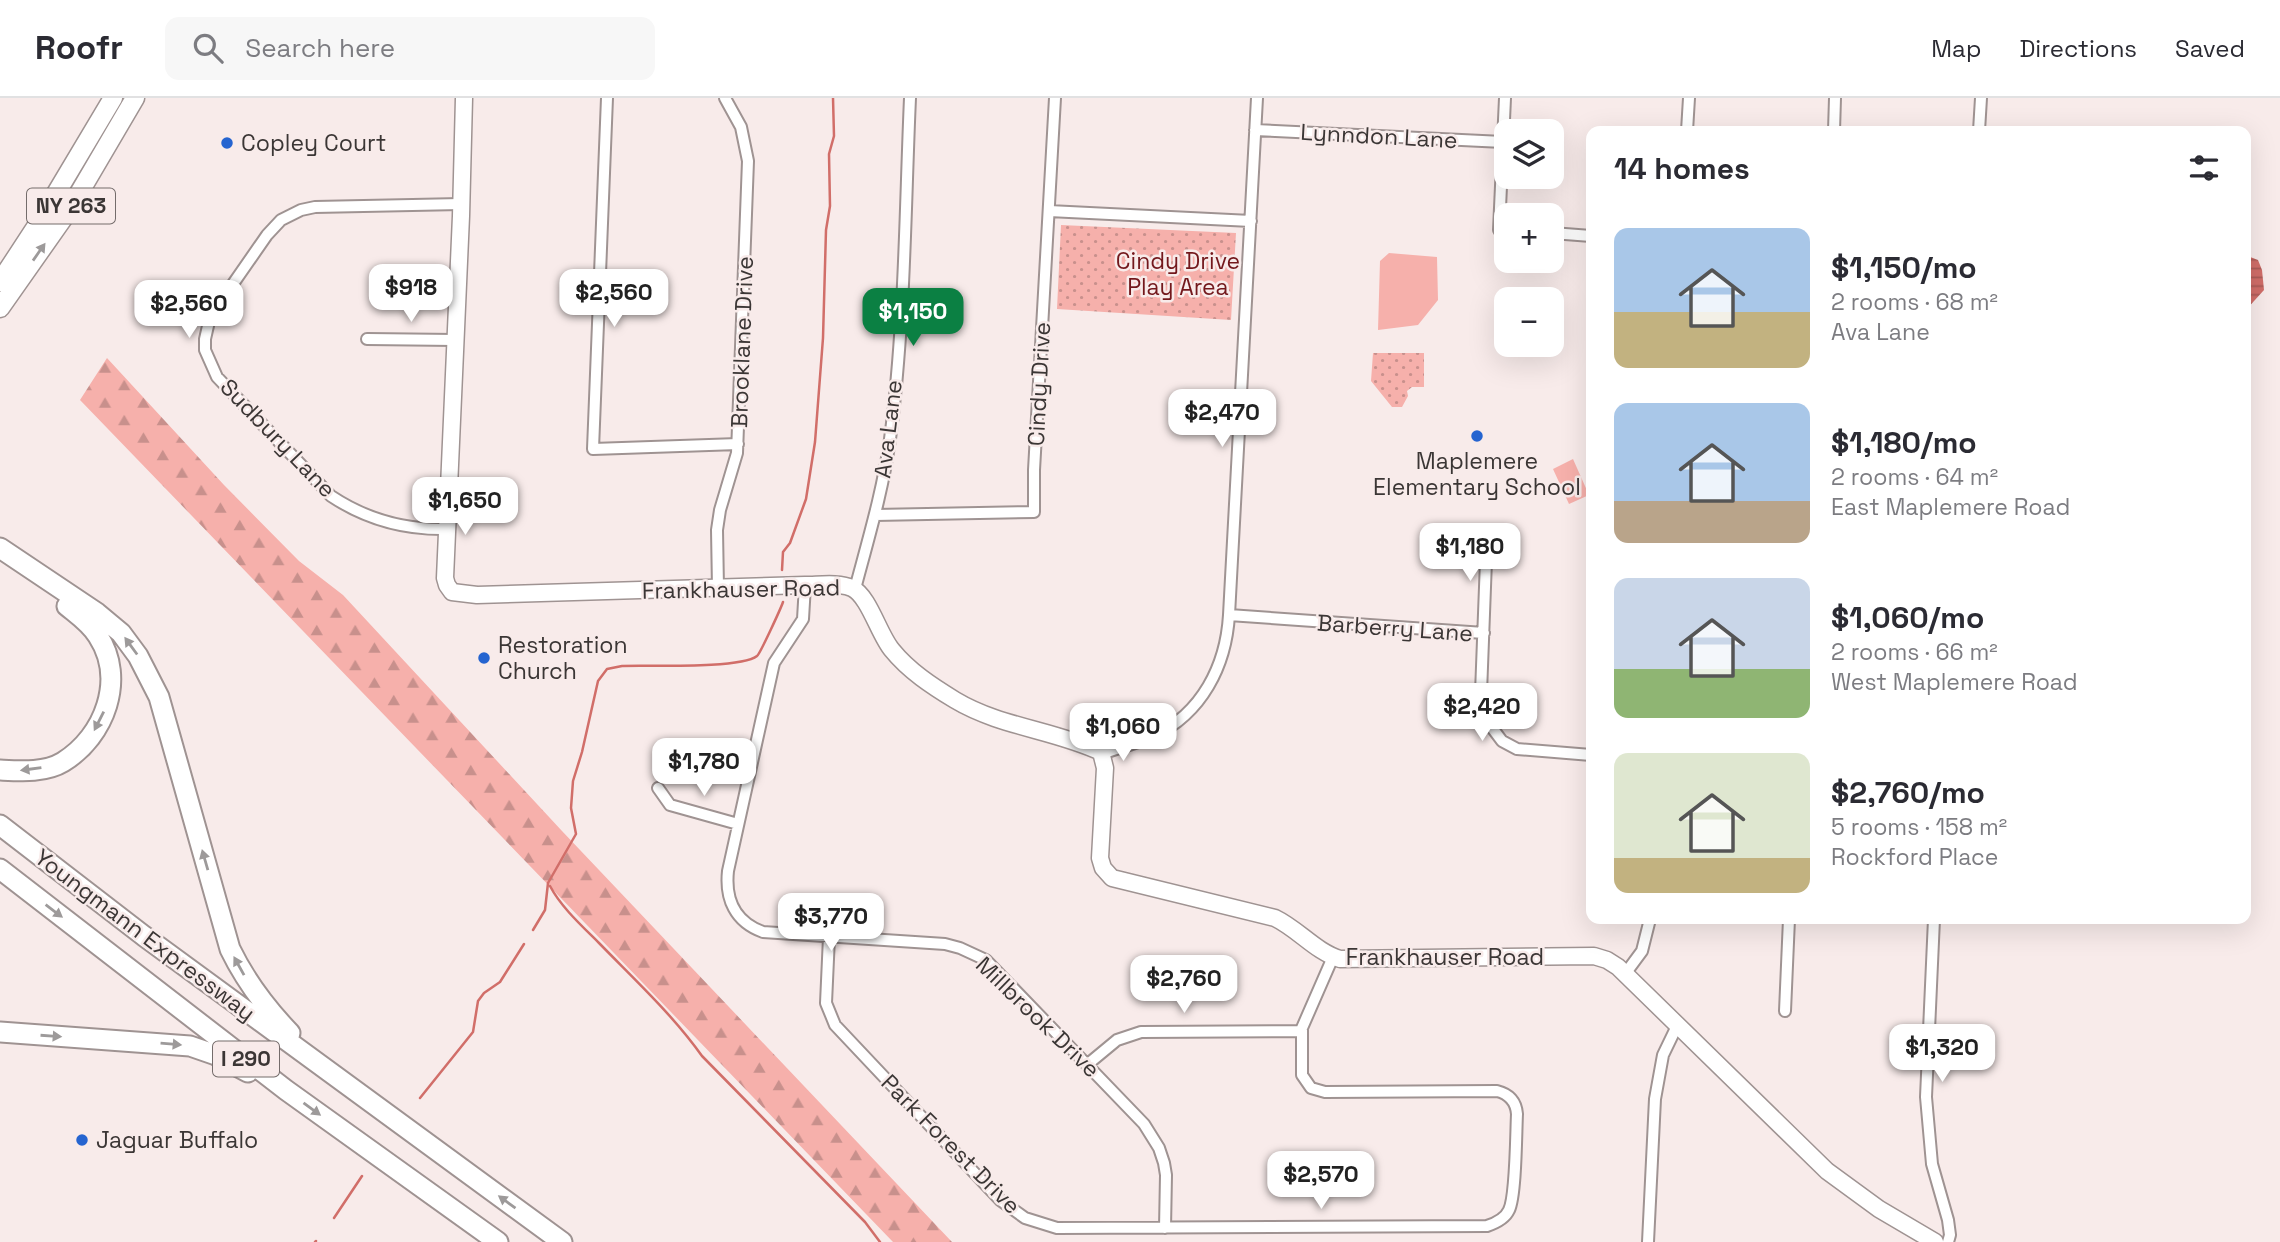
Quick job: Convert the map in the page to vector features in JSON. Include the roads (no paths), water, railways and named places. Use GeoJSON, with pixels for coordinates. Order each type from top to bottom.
{"type":"FeatureCollection","features":[{"type":"Feature","properties":{"kind":"highway"},"geometry":{"type":"LineString","coordinates":[[0,548],[97,612],[121,633],[138,656],[159,696],[230,949],[241,971],[275,1018],[330,1073]]}},
{"type":"Feature","properties":{"kind":"highway"},"geometry":{"type":"LineString","coordinates":[[0,560],[89,623],[99,637],[111,676],[110,696],[102,721],[86,743],[61,763],[28,772],[0,770]]}},
{"type":"Feature","properties":{"kind":"highway","name":"Youngmann Expressway"},"geometry":{"type":"LineString","coordinates":[[0,825],[330,1073],[562,1242]]}},
{"type":"Feature","properties":{"kind":"highway","name":"Youngmann Expressway"},"geometry":{"type":"LineString","coordinates":[[0,869],[286,1090],[498,1242]]}},
{"type":"Feature","properties":{"kind":"highway"},"geometry":{"type":"LineString","coordinates":[[0,1032],[190,1046],[216,1055],[286,1090]]}},
{"type":"Feature","properties":{"kind":"main road","name":"NY 263"},"geometry":{"type":"LineString","coordinates":[[2,279],[113,98]]}},
{"type":"Feature","properties":{"kind":"main road","name":"NY 263"},"geometry":{"type":"LineString","coordinates":[[0,308],[71,207],[135,98]]}},
{"type":"Feature","properties":{"kind":"street","name":"Frankhauser Road"},"geometry":{"type":"LineString","coordinates":[[464,98],[447,529],[446,582],[450,590],[459,595],[805,585],[845,586],[855,589],[863,597],[891,649],[938,689],[993,718],[1102,754],[1105,768],[1100,861],[1112,878],[1275,918],[1333,957],[1594,956],[1610,961],[1827,1171],[1879,1209],[1935,1242]]}},
{"type":"Feature","properties":{"kind":"street"},"geometry":{"type":"LineString","coordinates":[[607,98],[593,449],[738,444]]}},
{"type":"Feature","properties":{"kind":"street","name":"Brooklane Drive"},"geometry":{"type":"LineString","coordinates":[[718,588],[720,510],[738,444],[748,161],[741,127],[725,98]]}},
{"type":"Feature","properties":{"kind":"street","name":"Ava Lane"},"geometry":{"type":"LineString","coordinates":[[855,589],[875,515],[890,440],[910,98]]}},
{"type":"Feature","properties":{"kind":"street","name":"Cindy Drive"},"geometry":{"type":"LineString","coordinates":[[875,515],[1034,512],[1034,470],[1055,98]]}},
{"type":"Feature","properties":{"kind":"street"},"geometry":{"type":"LineString","coordinates":[[1102,754],[1158,734],[1185,716],[1209,687],[1224,652],[1229,615],[1257,98]]}},
{"type":"Feature","properties":{"kind":"street"},"geometry":{"type":"LineString","coordinates":[[1504,119],[1505,98]]}},
{"type":"Feature","properties":{"kind":"street"},"geometry":{"type":"LineString","coordinates":[[1687,126],[1689,98]]}},
{"type":"Feature","properties":{"kind":"street"},"geometry":{"type":"LineString","coordinates":[[1833,126],[1835,98]]}},
{"type":"Feature","properties":{"kind":"street"},"geometry":{"type":"LineString","coordinates":[[1979,126],[1980,98]]}},
{"type":"Feature","properties":{"kind":"street","name":"Lynndon Lane"},"geometry":{"type":"LineString","coordinates":[[1255,130],[1494,142]]}},
{"type":"Feature","properties":{"kind":"street","name":"Sudbury Lane"},"geometry":{"type":"LineString","coordinates":[[447,529],[405,527],[383,522],[331,496],[217,377],[209,362],[205,339],[210,317],[217,306],[267,234],[291,214],[315,207],[461,204]]}},
{"type":"Feature","properties":{"kind":"street"},"geometry":{"type":"LineString","coordinates":[[1049,211],[1251,221]]}},
{"type":"Feature","properties":{"kind":"street"},"geometry":{"type":"LineString","coordinates":[[1564,234],[1586,236]]}},
{"type":"Feature","properties":{"kind":"street"},"geometry":{"type":"LineString","coordinates":[[367,339],[455,340]]}},
{"type":"Feature","properties":{"kind":"street"},"geometry":{"type":"LineString","coordinates":[[1484,633],[1487,534]]}},
{"type":"Feature","properties":{"kind":"street","name":"Millbrook Drive"},"geometry":{"type":"LineString","coordinates":[[805,585],[803,619],[774,663],[738,824],[727,883],[728,895],[736,912],[743,921],[763,932],[938,943],[974,953],[986,960],[1144,1124],[1159,1148],[1166,1175],[1166,1228]]}},
{"type":"Feature","properties":{"kind":"street","name":"Barberry Lane"},"geometry":{"type":"LineString","coordinates":[[1229,615],[1484,633],[1481,700],[1487,721],[1494,733],[1517,749],[1586,755]]}},
{"type":"Feature","properties":{"kind":"street"},"geometry":{"type":"LineString","coordinates":[[658,788],[670,805],[738,824]]}},
{"type":"Feature","properties":{"kind":"street"},"geometry":{"type":"LineString","coordinates":[[1625,974],[1642,951],[1649,924]]}},
{"type":"Feature","properties":{"kind":"street"},"geometry":{"type":"LineString","coordinates":[[1785,1011],[1789,924]]}},
{"type":"Feature","properties":{"kind":"street"},"geometry":{"type":"LineString","coordinates":[[1934,924],[1926,1097],[1932,1164],[1948,1220],[1948,1242]]}},
{"type":"Feature","properties":{"kind":"street","name":"Park Forest Drive"},"geometry":{"type":"LineString","coordinates":[[829,937],[826,1003],[835,1025],[1007,1205],[1025,1218],[1057,1228],[1487,1226],[1495,1223],[1509,1211],[1512,1203],[1517,1114],[1510,1097],[1497,1091],[1318,1091],[1306,1082],[1302,1075],[1302,1031],[1333,957]]}},
{"type":"Feature","properties":{"kind":"street"},"geometry":{"type":"LineString","coordinates":[[1648,1242],[1657,1088],[1663,1055],[1677,1026]]}},
{"type":"Feature","properties":{"kind":"street"},"geometry":{"type":"LineString","coordinates":[[1088,1065],[1116,1040],[1141,1032],[1302,1031]]}},
{"type":"Feature","properties":{"kind":"waterway"},"geometry":{"type":"LineString","coordinates":[[782,570],[783,552],[790,543],[806,499],[815,442],[823,338],[826,230],[830,206],[829,154],[834,136],[833,98]]}},
{"type":"Feature","properties":{"kind":"waterway"},"geometry":{"type":"LineString","coordinates":[[533,930],[545,910],[548,883],[576,834],[571,808],[573,781],[598,681],[607,669],[622,666],[713,665],[747,660],[759,653],[783,602]]}},
{"type":"Feature","properties":{"kind":"waterway"},"geometry":{"type":"LineString","coordinates":[[550,886],[572,916],[666,1012],[702,1056],[865,1222],[880,1242]]}},
{"type":"Feature","properties":{"kind":"waterway"},"geometry":{"type":"LineString","coordinates":[[420,1098],[473,1032],[478,1001],[484,993],[500,982],[524,944]]}},
{"type":"Feature","properties":{"kind":"waterway"},"geometry":{"type":"LineString","coordinates":[[334,1218],[362,1176]]}},
{"type":"Feature","properties":{"kind":"place","name":"Copley Court"},"geometry":{"type":"Point","coordinates":[227,143]}},
{"type":"Feature","properties":{"kind":"place","name":"Maplemere Elementary School"},"geometry":{"type":"Point","coordinates":[1477,436]}},
{"type":"Feature","properties":{"kind":"place","name":"Restoration Church"},"geometry":{"type":"Point","coordinates":[484,658]}},
{"type":"Feature","properties":{"kind":"place","name":"Jaguar Buffalo"},"geometry":{"type":"Point","coordinates":[82,1140]}},
{"type":"Feature","properties":{"kind":"park label","name":"Cindy Drive Play Area"},"geometry":{"type":"Point","coordinates":[1178,274]}}]}
